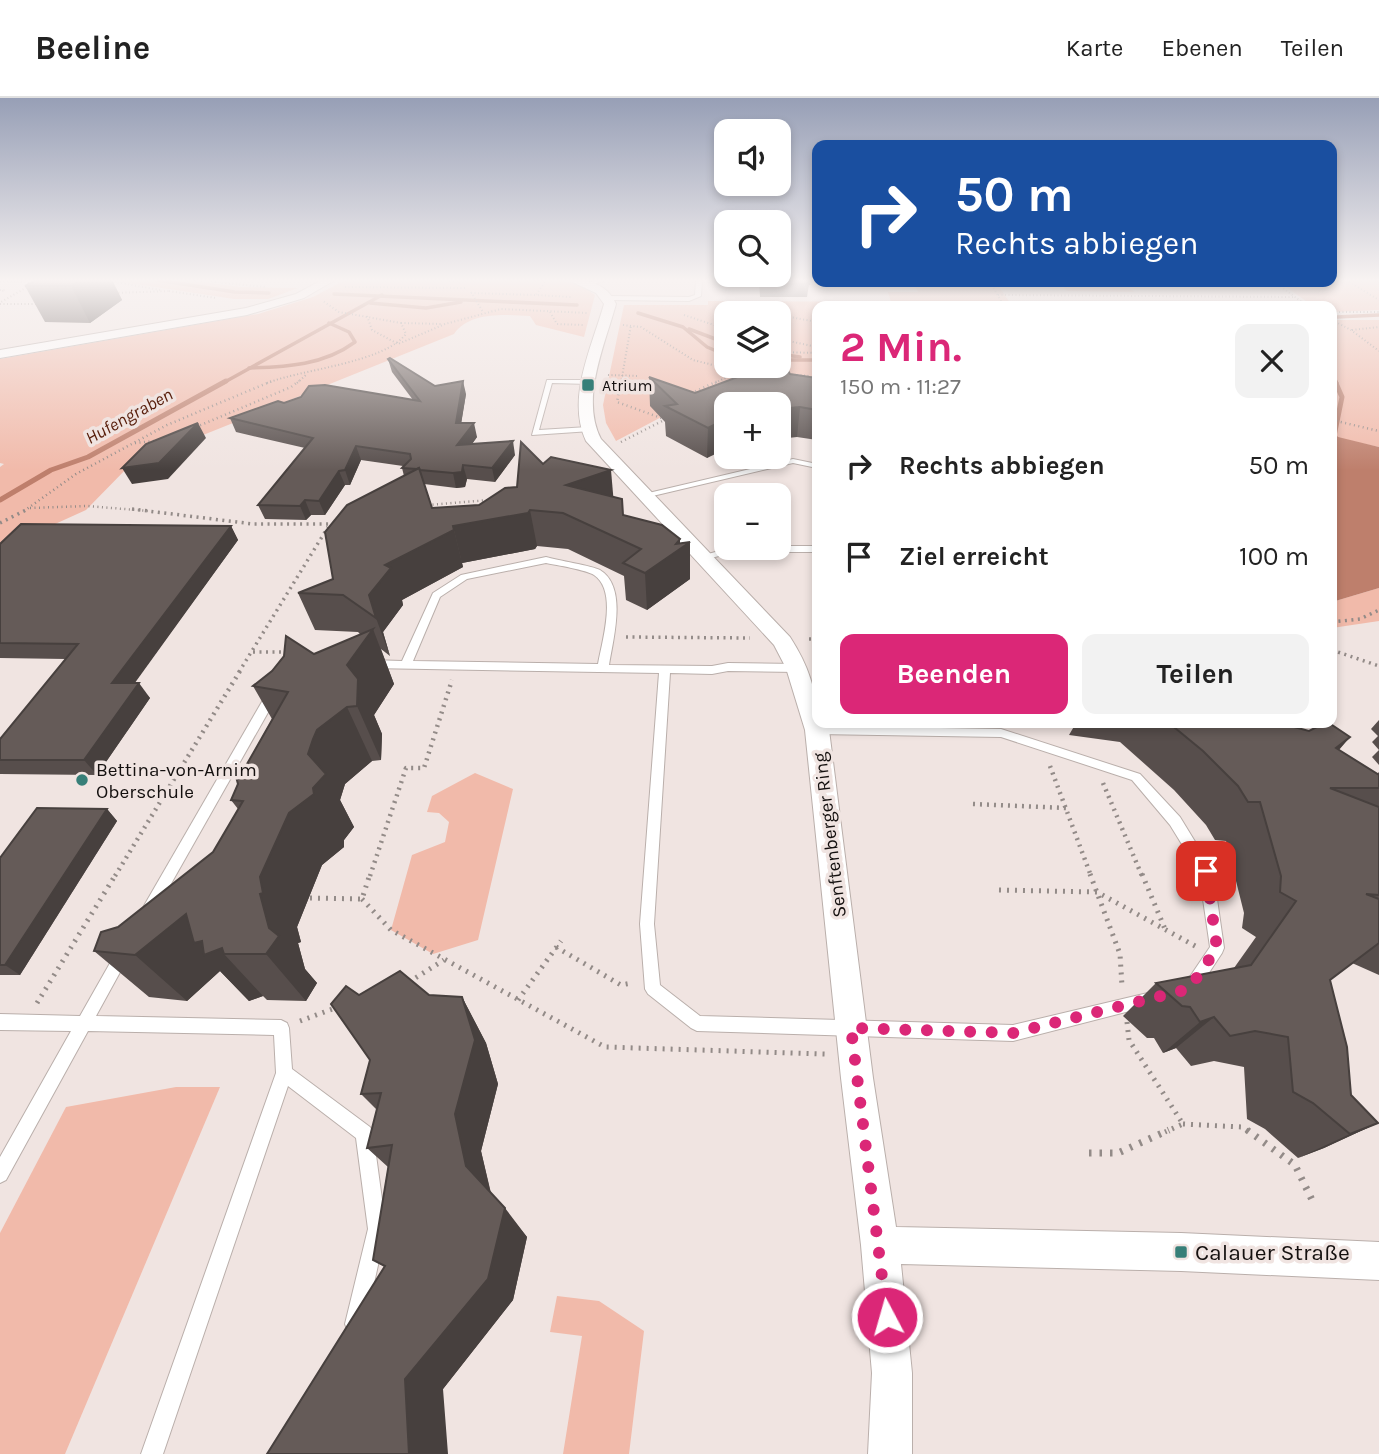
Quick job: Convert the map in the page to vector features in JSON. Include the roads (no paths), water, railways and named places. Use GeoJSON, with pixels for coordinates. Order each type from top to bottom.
{"type":"FeatureCollection","features":[{"type":"Feature","properties":{"kind":"street"},"geometry":{"type":"LineString","coordinates":[[0,354],[62,343]]}},
{"type":"Feature","properties":{"kind":"street"},"geometry":{"type":"LineString","coordinates":[[588,429],[584,406],[598,343]]}},
{"type":"Feature","properties":{"kind":"street","name":"Senftenberger Ring"},"geometry":{"type":"LineString","coordinates":[[588,429],[603,453],[783,642],[797,668],[812,714]]}},
{"type":"Feature","properties":{"kind":"street","name":"Senftenberger Ring"},"geometry":{"type":"LineString","coordinates":[[817,730],[851,1028],[880,1245],[892,1373],[890,1454]]}},
{"type":"Feature","properties":{"kind":"street"},"geometry":{"type":"LineString","coordinates":[[880,1245],[1181,1252],[1379,1261]]}},
{"type":"Feature","properties":{"kind":"lane"},"geometry":{"type":"LineString","coordinates":[[588,429],[535,433],[550,382],[589,382]]}},
{"type":"Feature","properties":{"kind":"lane"},"geometry":{"type":"LineString","coordinates":[[644,495],[793,461],[812,465]]}},
{"type":"Feature","properties":{"kind":"lane"},"geometry":{"type":"LineString","coordinates":[[703,557],[735,549],[812,549]]}},
{"type":"Feature","properties":{"kind":"lane"},"geometry":{"type":"LineString","coordinates":[[406,665],[436,595],[464,576],[538,559],[597,572],[607,584],[613,601],[603,668]]}},
{"type":"Feature","properties":{"kind":"lane"},"geometry":{"type":"LineString","coordinates":[[360,664],[665,669],[797,668]]}},
{"type":"Feature","properties":{"kind":"lane"},"geometry":{"type":"LineString","coordinates":[[144,918],[288,667]]}},
{"type":"Feature","properties":{"kind":"lane"},"geometry":{"type":"LineString","coordinates":[[665,669],[647,923],[652,979],[653,989],[697,1023],[1013,1033],[1189,989],[1217,948],[1206,871],[1175,821],[1136,778],[1001,733],[817,730]]}},
{"type":"Feature","properties":{"kind":"lane"},"geometry":{"type":"LineString","coordinates":[[0,1174],[131,942]]}},
{"type":"Feature","properties":{"kind":"lane"},"geometry":{"type":"LineString","coordinates":[[0,1022],[281,1028],[284,1073],[152,1454]]}},
{"type":"Feature","properties":{"kind":"lane"},"geometry":{"type":"LineString","coordinates":[[284,1073],[364,1133],[377,1229],[352,1338]]}},
{"type":"Feature","properties":{"kind":"waterway","name":"Hufengraben"},"geometry":{"type":"LineString","coordinates":[[250,368],[295,343]]}},
{"type":"Feature","properties":{"kind":"waterway"},"geometry":{"type":"LineString","coordinates":[[250,368],[318,360],[353,343]]}},
{"type":"Feature","properties":{"kind":"waterway"},"geometry":{"type":"LineString","coordinates":[[703,343],[714,350]]}},
{"type":"Feature","properties":{"kind":"waterway"},"geometry":{"type":"LineString","coordinates":[[791,356],[800,357]]}},
{"type":"Feature","properties":{"kind":"waterway"},"geometry":{"type":"LineString","coordinates":[[791,360],[812,360]]}},
{"type":"Feature","properties":{"kind":"waterway","name":"Hufengraben"},"geometry":{"type":"LineString","coordinates":[[223,383],[250,368]]}},
{"type":"Feature","properties":{"kind":"waterway","name":"Hufengraben"},"geometry":{"type":"LineString","coordinates":[[0,500],[51,470],[88,457],[226,381]]}},
{"type":"Feature","properties":{"kind":"waterway"},"geometry":{"type":"LineString","coordinates":[[1337,386],[1342,397],[1337,421]]}},
{"type":"Feature","properties":{"kind":"place","name":"Atrium"},"geometry":{"type":"Point","coordinates":[588,385]}},
{"type":"Feature","properties":{"kind":"place","name":"Bettina-von-Arnim Oberschule"},"geometry":{"type":"Point","coordinates":[82,780]}},
{"type":"Feature","properties":{"kind":"place","name":"Calauer Straße"},"geometry":{"type":"Point","coordinates":[1181,1252]}}]}
